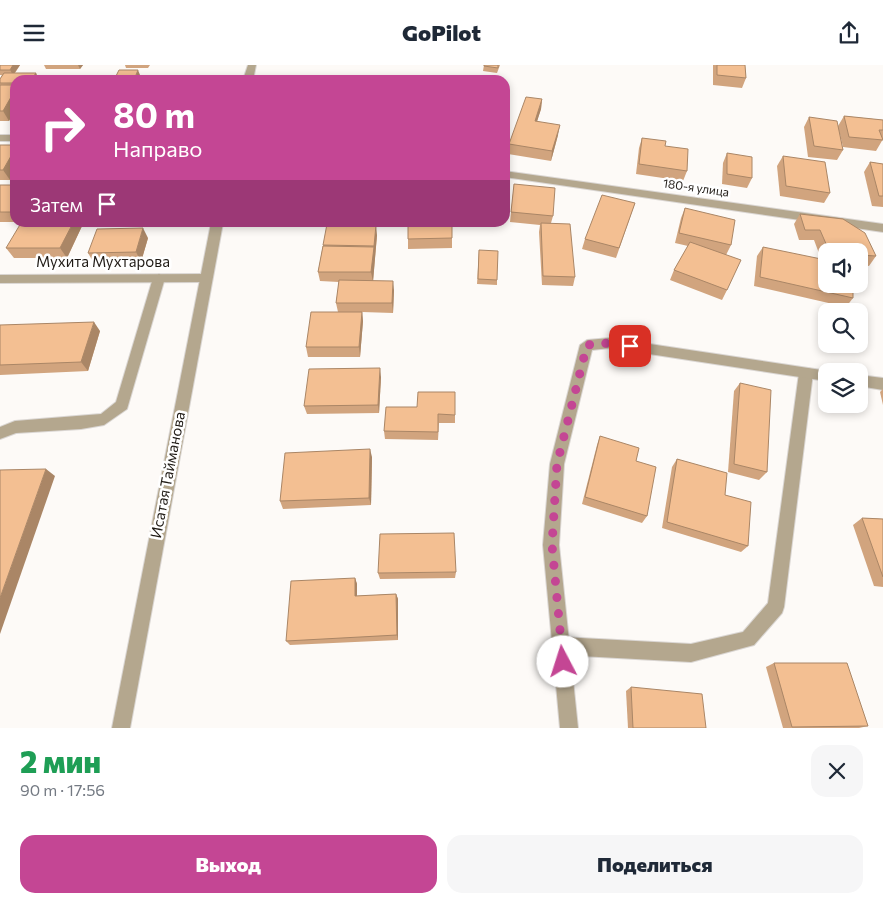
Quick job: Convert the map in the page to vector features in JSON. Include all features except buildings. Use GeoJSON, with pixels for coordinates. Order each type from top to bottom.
{"type":"FeatureCollection","features":[{"type":"Feature","properties":{"kind":"street","name":"180-я улица"},"geometry":{"type":"LineString","coordinates":[[510,175],[883,228]]}},
{"type":"Feature","properties":{"kind":"street","name":"Исатая Тайманова"},"geometry":{"type":"LineString","coordinates":[[121,728],[205,278],[217,227]]}},
{"type":"Feature","properties":{"kind":"street"},"geometry":{"type":"LineString","coordinates":[[0,433],[15,427],[81,423],[104,419],[122,405],[159,278]]}},
{"type":"Feature","properties":{"kind":"street","name":"Мухита Мухтарова"},"geometry":{"type":"LineString","coordinates":[[0,279],[205,278]]}},
{"type":"Feature","properties":{"kind":"street"},"geometry":{"type":"LineString","coordinates":[[569,728],[552,545],[557,464],[587,345],[610,343],[818,375]]}},
{"type":"Feature","properties":{"kind":"street"},"geometry":{"type":"LineString","coordinates":[[562,646],[691,653],[748,639],[776,607],[806,373]]}},
{"type":"Feature","properties":{"kind":"street"},"geometry":{"type":"LineString","coordinates":[[868,382],[883,384]]}},
{"type":"Feature","properties":{"kind":"route"},"geometry":{"type":"LineString","coordinates":[[563,662],[552,545],[557,464],[587,345],[610,343],[630,346]]}}]}
